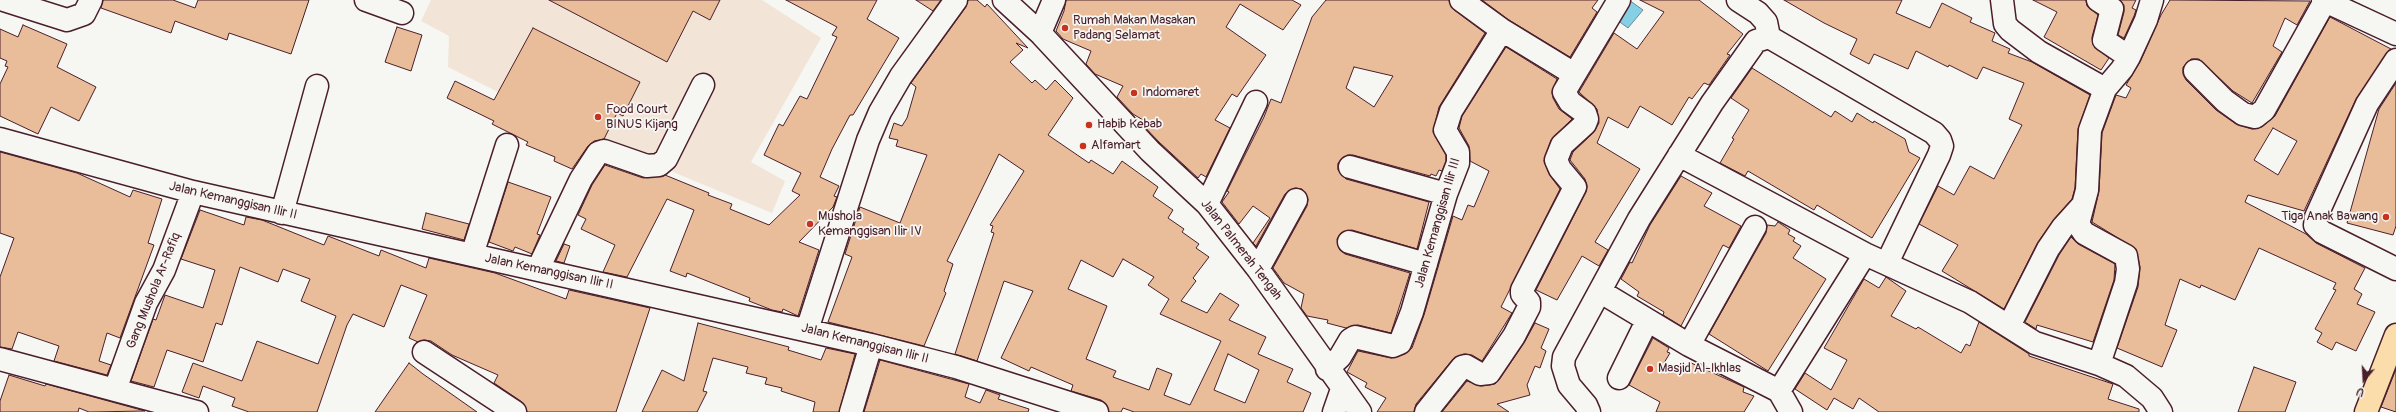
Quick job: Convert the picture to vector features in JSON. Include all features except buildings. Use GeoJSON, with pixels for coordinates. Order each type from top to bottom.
{"type":"FeatureCollection","features":[{"type":"Feature","properties":{"kind":"main road"},"geometry":{"type":"LineString","coordinates":[[2366,412],[2396,335]]}},
{"type":"Feature","properties":{"kind":"street"},"geometry":{"type":"LineString","coordinates":[[4,0],[67,20],[84,14],[91,0]]}},
{"type":"Feature","properties":{"kind":"street"},"geometry":{"type":"LineString","coordinates":[[366,0],[402,12]]}},
{"type":"Feature","properties":{"kind":"street"},"geometry":{"type":"LineString","coordinates":[[807,330],[868,140],[880,112],[901,76],[956,0]]}},
{"type":"Feature","properties":{"kind":"street","name":"Jalan Palmerah Tengah"},"geometry":{"type":"LineString","coordinates":[[1004,0],[1040,33],[1150,151],[1207,204],[1258,268],[1327,369],[1360,412]]}},
{"type":"Feature","properties":{"kind":"street"},"geometry":{"type":"LineString","coordinates":[[1040,33],[1054,0]]}},
{"type":"Feature","properties":{"kind":"street"},"geometry":{"type":"LineString","coordinates":[[1461,0],[1502,30],[1574,74]]}},
{"type":"Feature","properties":{"kind":"street"},"geometry":{"type":"LineString","coordinates":[[1738,0],[1758,13],[1766,22],[1769,37]]}},
{"type":"Feature","properties":{"kind":"street"},"geometry":{"type":"LineString","coordinates":[[2002,0],[2005,24],[2010,30],[2039,52],[2105,89]]}},
{"type":"Feature","properties":{"kind":"street"},"geometry":{"type":"LineString","coordinates":[[2098,0],[2112,9],[2104,40],[2129,57]]}},
{"type":"Feature","properties":{"kind":"street"},"geometry":{"type":"LineString","coordinates":[[2099,364],[2126,283],[2128,259],[2126,256],[2079,229],[2078,224],[2081,207],[2086,190],[2090,130],[2105,89],[2122,69],[2129,57],[2146,20],[2152,0]]}},
{"type":"Feature","properties":{"kind":"street"},"geometry":{"type":"LineString","coordinates":[[2195,71],[2225,101],[2243,114],[2255,116],[2264,110],[2324,1],[2396,34]]}},
{"type":"Feature","properties":{"kind":"street"},"geometry":{"type":"LineString","coordinates":[[1426,412],[1462,367],[1466,366],[1480,374],[1489,373],[1514,336],[1529,307],[1529,302],[1522,294],[1522,290],[1575,187],[1557,165],[1558,156],[1562,145],[1585,124],[1587,119],[1585,113],[1565,96],[1564,92],[1613,2]]}},
{"type":"Feature","properties":{"kind":"street","name":"Jalan Kemanggisan Ilir III"},"geometry":{"type":"LineString","coordinates":[[1327,369],[1340,357],[1350,340],[1355,337],[1393,346],[1400,344],[1412,312],[1446,194],[1458,163],[1458,152],[1445,130],[1451,111],[1502,30]]}},
{"type":"Feature","properties":{"kind":"street"},"geometry":{"type":"LineString","coordinates":[[1589,412],[1569,385],[1563,366],[1564,356],[1601,292],[1639,219],[1679,155],[1756,41],[1769,37],[1934,133],[1940,140],[1942,146],[1939,155],[1887,263]]}},
{"type":"Feature","properties":{"kind":"street"},"geometry":{"type":"LineString","coordinates":[[2396,60],[2367,104],[2316,217],[2315,225],[2322,232],[2396,269]]}},
{"type":"Feature","properties":{"kind":"street"},"geometry":{"type":"LineString","coordinates":[[538,269],[581,179],[598,152],[604,150],[647,166],[659,165],[666,159],[703,85]]}},
{"type":"Feature","properties":{"kind":"street"},"geometry":{"type":"LineString","coordinates":[[282,213],[317,86]]}},
{"type":"Feature","properties":{"kind":"street"},"geometry":{"type":"LineString","coordinates":[[1207,204],[1256,102]]}},
{"type":"Feature","properties":{"kind":"street","name":"Jalan Kemanggisan Ilir II"},"geometry":{"type":"LineString","coordinates":[[0,139],[193,192],[871,345],[956,367],[1097,412]]}},
{"type":"Feature","properties":{"kind":"street"},"geometry":{"type":"LineString","coordinates":[[472,255],[507,145]]}},
{"type":"Feature","properties":{"kind":"street"},"geometry":{"type":"LineString","coordinates":[[1679,155],[1865,254],[1970,302],[2035,343],[2099,364],[2126,376],[2156,405]]}},
{"type":"Feature","properties":{"kind":"street"},"geometry":{"type":"LineString","coordinates":[[1350,167],[1446,194]]}},
{"type":"Feature","properties":{"kind":"street","name":"Gang Mushola Ar-Rafiq"},"geometry":{"type":"LineString","coordinates":[[115,390],[146,303],[164,270],[193,192]]}},
{"type":"Feature","properties":{"kind":"street"},"geometry":{"type":"LineString","coordinates":[[1258,268],[1296,200]]}},
{"type":"Feature","properties":{"kind":"street"},"geometry":{"type":"LineString","coordinates":[[2010,326],[2048,249],[2063,227],[2081,207]]}},
{"type":"Feature","properties":{"kind":"street"},"geometry":{"type":"LineString","coordinates":[[1689,345],[1755,226]]}},
{"type":"Feature","properties":{"kind":"street"},"geometry":{"type":"LineString","coordinates":[[1349,242],[1426,264]]}},
{"type":"Feature","properties":{"kind":"street"},"geometry":{"type":"LineString","coordinates":[[1779,391],[1865,254]]}},
{"type":"Feature","properties":{"kind":"street"},"geometry":{"type":"LineString","coordinates":[[1601,292],[1689,345],[1779,391],[1791,412]]}},
{"type":"Feature","properties":{"kind":"street"},"geometry":{"type":"LineString","coordinates":[[1619,378],[1647,321]]}},
{"type":"Feature","properties":{"kind":"street"},"geometry":{"type":"LineString","coordinates":[[851,412],[871,345]]}},
{"type":"Feature","properties":{"kind":"street"},"geometry":{"type":"LineString","coordinates":[[424,352],[515,412]]}},
{"type":"Feature","properties":{"kind":"street"},"geometry":{"type":"LineString","coordinates":[[0,359],[197,412]]}},
{"type":"Feature","properties":{"kind":"street"},"geometry":{"type":"LineString","coordinates":[[1334,412],[1342,390]]}},
{"type":"Feature","properties":{"kind":"shaded area"},"geometry":{"type":"Polygon","coordinates":[[[431,0],[762,0],[821,38],[751,162],[785,181],[772,213],[586,136],[448,67],[449,36],[421,21],[431,0]]]}},
{"type":"Feature","properties":{"kind":"water"},"geometry":{"type":"Polygon","coordinates":[[[1629,0],[1643,10],[1628,28],[1613,17],[1629,0]]]}},
{"type":"Feature","properties":{"kind":"place","name":"Rumah Makan Masakan Padang Selamat"},"geometry":{"type":"Point","coordinates":[1065,28]}},
{"type":"Feature","properties":{"kind":"place","name":"Indomaret"},"geometry":{"type":"Point","coordinates":[1134,93]}},
{"type":"Feature","properties":{"kind":"place","name":"Food Court BINUS Kijang"},"geometry":{"type":"Point","coordinates":[598,117]}},
{"type":"Feature","properties":{"kind":"place","name":"Habib Kebab"},"geometry":{"type":"Point","coordinates":[1089,125]}},
{"type":"Feature","properties":{"kind":"place","name":"Alfamart"},"geometry":{"type":"Point","coordinates":[1083,146]}},
{"type":"Feature","properties":{"kind":"place","name":"Tiga Anak Bawang"},"geometry":{"type":"Point","coordinates":[2386,217]}},
{"type":"Feature","properties":{"kind":"place","name":"Mushola Kemanggisan Ilir IV"},"geometry":{"type":"Point","coordinates":[810,224]}},
{"type":"Feature","properties":{"kind":"place","name":"Masjid Al-Ikhlas"},"geometry":{"type":"Point","coordinates":[1650,369]}}]}
